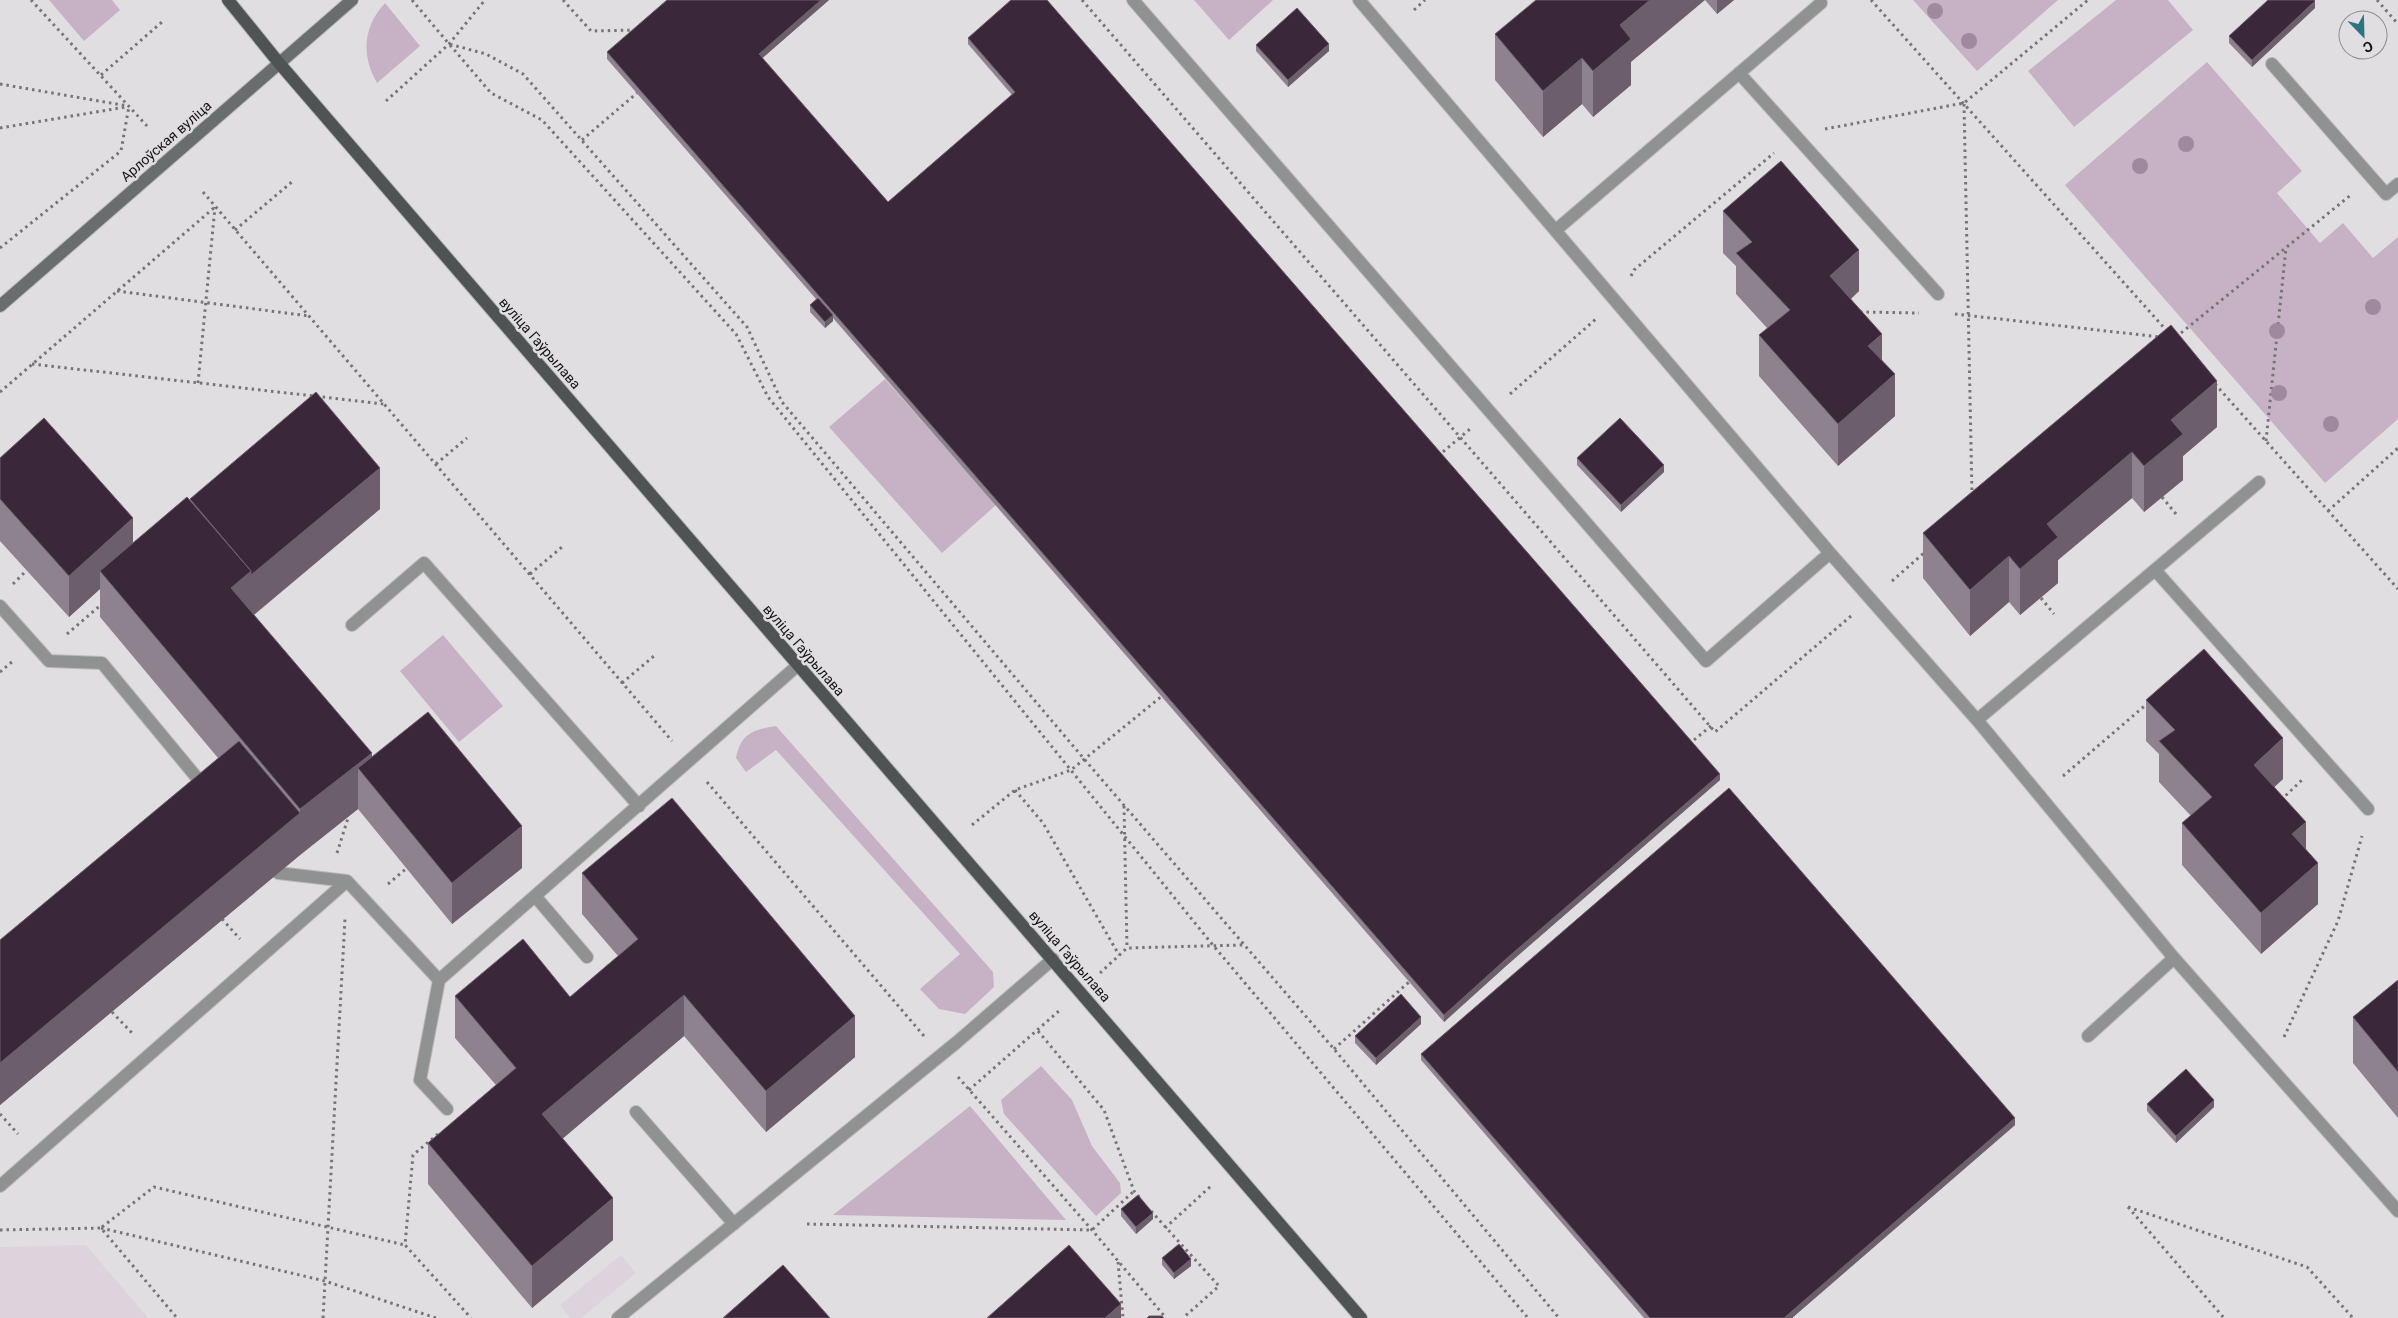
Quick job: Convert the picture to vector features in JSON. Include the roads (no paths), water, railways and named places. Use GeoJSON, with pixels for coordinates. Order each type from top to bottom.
{"type":"FeatureCollection","features":[{"type":"Feature","properties":{"kind":"main road","name":"вуліца Гаўрылава"},"geometry":{"type":"LineString","coordinates":[[228,0],[279,63],[797,666],[1053,959],[1361,1318]]}},
{"type":"Feature","properties":{"kind":"street","name":"Арлоўская вуліца"},"geometry":{"type":"LineString","coordinates":[[0,306],[352,0]]}},
{"type":"Feature","properties":{"kind":"lane"},"geometry":{"type":"LineString","coordinates":[[1133,0],[1706,661],[1830,553]]}},
{"type":"Feature","properties":{"kind":"lane"},"geometry":{"type":"LineString","coordinates":[[1359,0],[1830,553],[1977,720],[2174,958],[2398,1211]]}},
{"type":"Feature","properties":{"kind":"lane"},"geometry":{"type":"LineString","coordinates":[[1556,230],[1821,3]]}},
{"type":"Feature","properties":{"kind":"lane"},"geometry":{"type":"LineString","coordinates":[[2272,64],[2386,194],[2398,184]]}},
{"type":"Feature","properties":{"kind":"lane"},"geometry":{"type":"LineString","coordinates":[[1739,73],[1938,294]]}},
{"type":"Feature","properties":{"kind":"lane"},"geometry":{"type":"LineString","coordinates":[[1977,720],[2259,482]]}},
{"type":"Feature","properties":{"kind":"lane"},"geometry":{"type":"LineString","coordinates":[[352,625],[424,563],[639,806]]}},
{"type":"Feature","properties":{"kind":"lane"},"geometry":{"type":"LineString","coordinates":[[2156,570],[2368,809]]}},
{"type":"Feature","properties":{"kind":"lane"},"geometry":{"type":"LineString","coordinates":[[0,606],[49,661],[102,663],[216,801]]}},
{"type":"Feature","properties":{"kind":"lane"},"geometry":{"type":"LineString","coordinates":[[447,1109],[420,1080],[439,980],[797,666]]}},
{"type":"Feature","properties":{"kind":"lane"},"geometry":{"type":"LineString","coordinates":[[278,873],[347,881],[439,980]]}},
{"type":"Feature","properties":{"kind":"lane"},"geometry":{"type":"LineString","coordinates":[[0,1186],[347,881]]}},
{"type":"Feature","properties":{"kind":"lane"},"geometry":{"type":"LineString","coordinates":[[535,896],[587,957]]}},
{"type":"Feature","properties":{"kind":"lane"},"geometry":{"type":"LineString","coordinates":[[2088,1036],[2174,958]]}},
{"type":"Feature","properties":{"kind":"lane"},"geometry":{"type":"LineString","coordinates":[[618,1318],[957,1042],[1053,959]]}},
{"type":"Feature","properties":{"kind":"lane"},"geometry":{"type":"LineString","coordinates":[[636,1112],[734,1224]]}}]}
